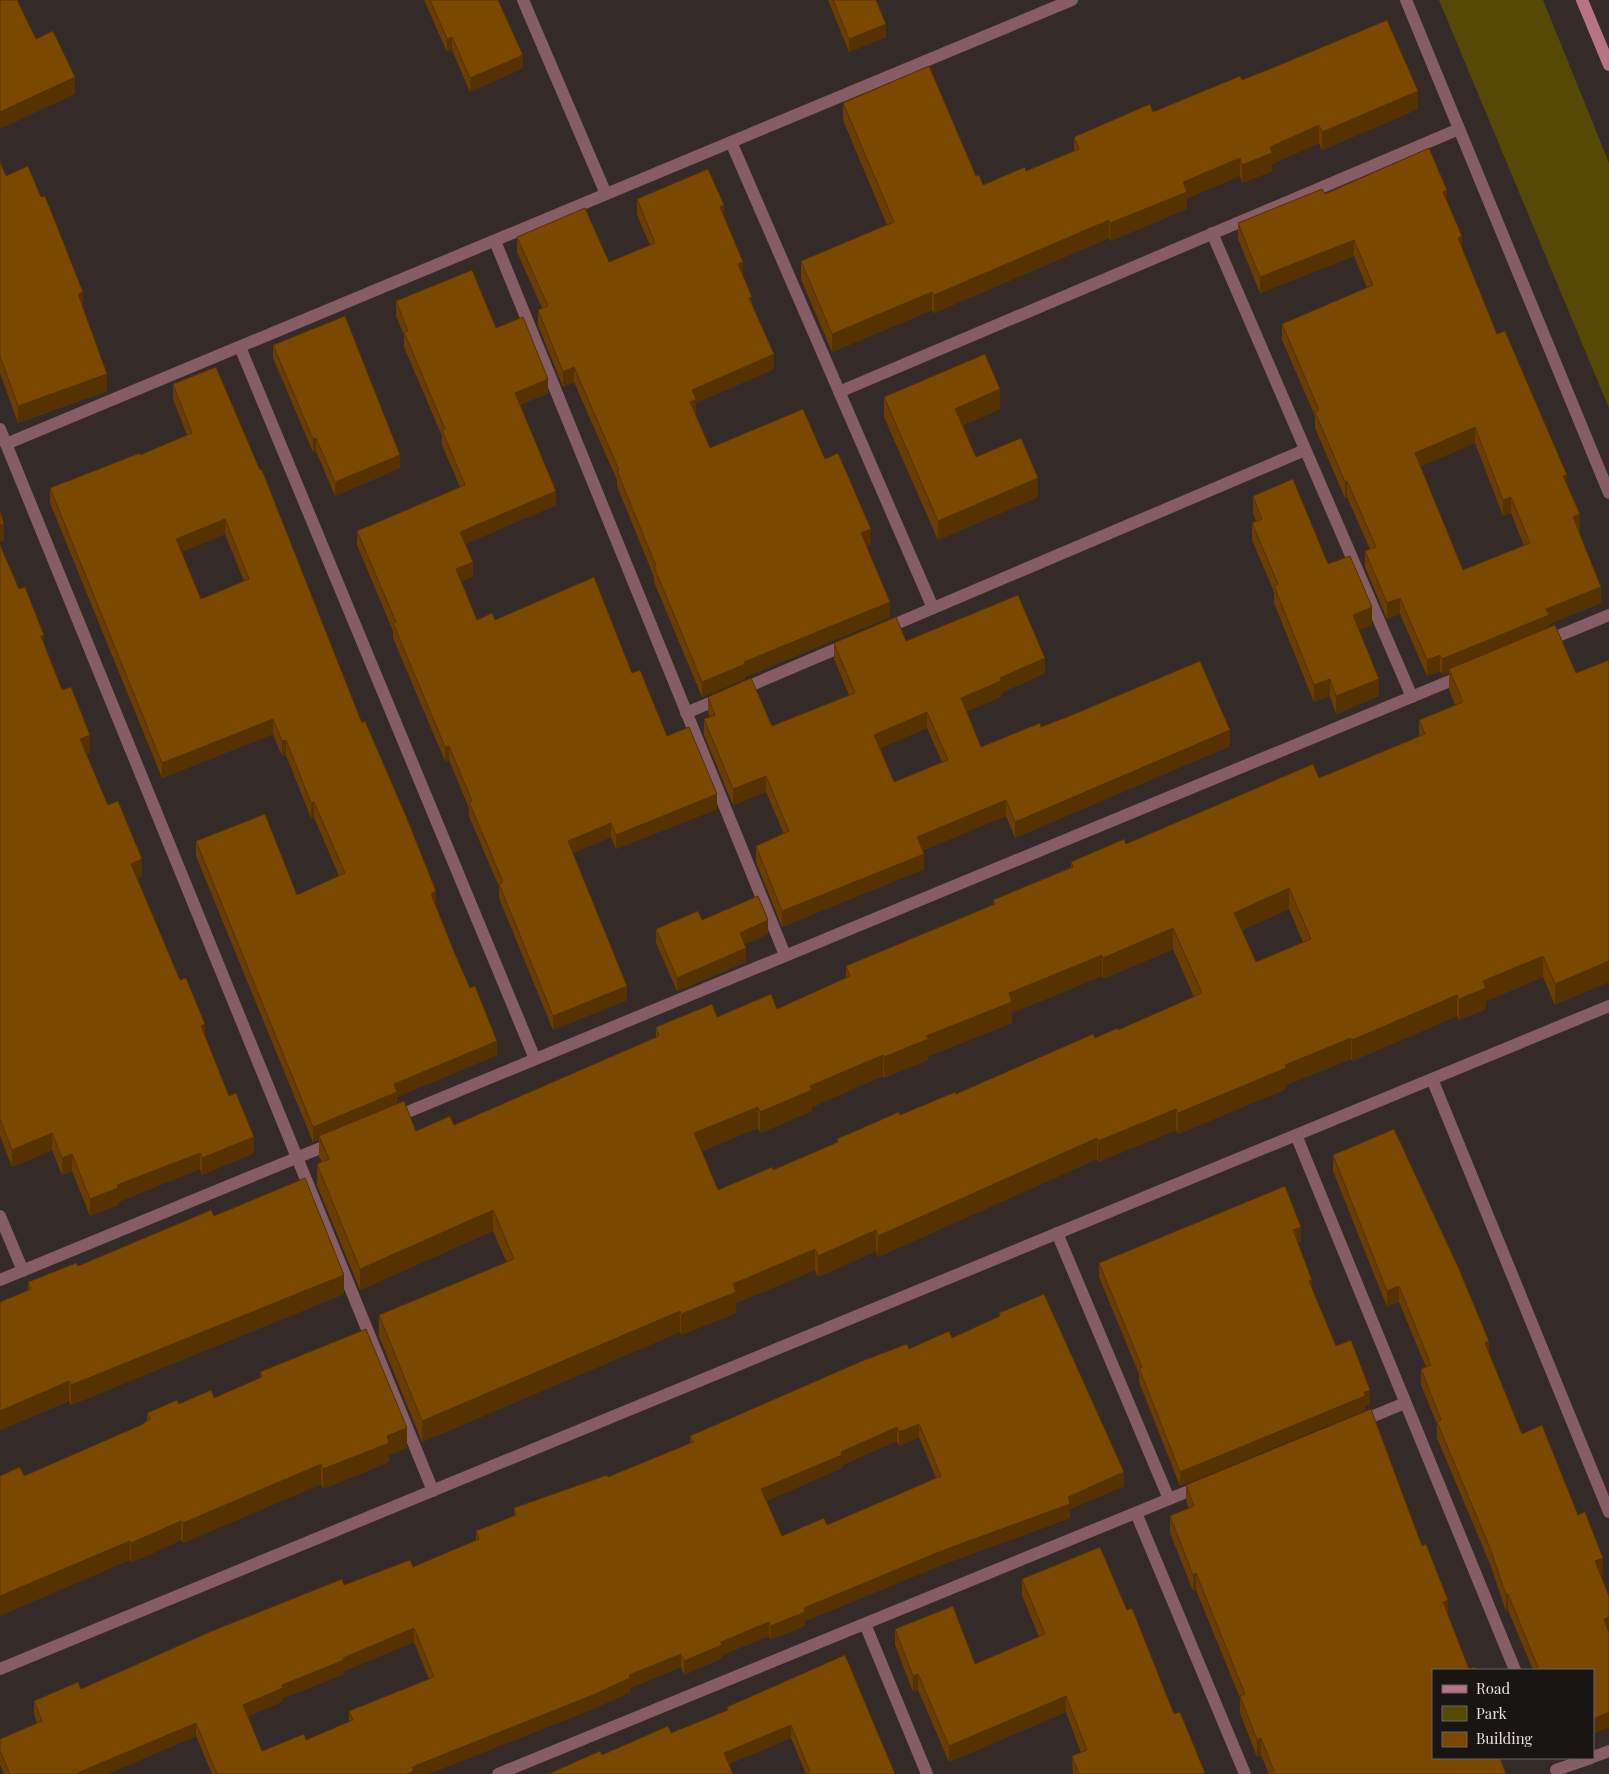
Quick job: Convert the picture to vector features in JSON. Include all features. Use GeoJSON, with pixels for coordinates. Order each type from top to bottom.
{"type":"FeatureCollection","features":[{"type":"Feature","properties":{"kind":"street"},"geometry":{"type":"LineString","coordinates":[[523,0],[606,194]]}},
{"type":"Feature","properties":{"kind":"street"},"geometry":{"type":"LineString","coordinates":[[6,444],[1072,0]]}},
{"type":"Feature","properties":{"kind":"street"},"geometry":{"type":"LineString","coordinates":[[1406,0],[1609,493]]}},
{"type":"Feature","properties":{"kind":"street"},"geometry":{"type":"LineString","coordinates":[[1582,0],[1609,65]]}},
{"type":"Feature","properties":{"kind":"street"},"geometry":{"type":"LineString","coordinates":[[839,392],[1459,129]]}},
{"type":"Feature","properties":{"kind":"street"},"geometry":{"type":"LineString","coordinates":[[731,142],[933,608]]}},
{"type":"Feature","properties":{"kind":"street"},"geometry":{"type":"LineString","coordinates":[[1212,234],[1412,697]]}},
{"type":"Feature","properties":{"kind":"street"},"geometry":{"type":"LineString","coordinates":[[495,240],[785,955]]}},
{"type":"Feature","properties":{"kind":"street"},"geometry":{"type":"LineString","coordinates":[[240,347],[535,1059]]}},
{"type":"Feature","properties":{"kind":"street"},"geometry":{"type":"LineString","coordinates":[[0,429],[433,1491]]}},
{"type":"Feature","properties":{"kind":"street"},"geometry":{"type":"LineString","coordinates":[[686,713],[1305,450]]}},
{"type":"Feature","properties":{"kind":"street"},"geometry":{"type":"LineString","coordinates":[[1537,645],[1609,615]]}},
{"type":"Feature","properties":{"kind":"street"},"geometry":{"type":"LineString","coordinates":[[380,1124],[1474,671]]}},
{"type":"Feature","properties":{"kind":"street"},"geometry":{"type":"LineString","coordinates":[[0,1669],[1609,1006]]}},
{"type":"Feature","properties":{"kind":"street"},"geometry":{"type":"LineString","coordinates":[[1432,1079],[1609,1512]]}},
{"type":"Feature","properties":{"kind":"street"},"geometry":{"type":"LineString","coordinates":[[1296,1135],[1515,1669]]}},
{"type":"Feature","properties":{"kind":"street"},"geometry":{"type":"LineString","coordinates":[[0,1280],[343,1139]]}},
{"type":"Feature","properties":{"kind":"street"},"geometry":{"type":"LineString","coordinates":[[0,1216],[23,1271]]}},
{"type":"Feature","properties":{"kind":"street"},"geometry":{"type":"LineString","coordinates":[[1058,1233],[1169,1499]]}},
{"type":"Feature","properties":{"kind":"street"},"geometry":{"type":"LineString","coordinates":[[1350,1425],[1405,1403]]}},
{"type":"Feature","properties":{"kind":"street"},"geometry":{"type":"LineString","coordinates":[[498,1774],[1214,1481]]}},
{"type":"Feature","properties":{"kind":"street"},"geometry":{"type":"LineString","coordinates":[[1136,1513],[1245,1774]]}},
{"type":"Feature","properties":{"kind":"street"},"geometry":{"type":"LineString","coordinates":[[865,1624],[927,1774]]}},
{"type":"Feature","properties":{"kind":"street"},"geometry":{"type":"LineString","coordinates":[[1594,1757],[1609,1752]]}},
{"type":"Feature","properties":{"kind":"street"},"geometry":{"type":"LineString","coordinates":[[1551,1759],[1557,1772],[1590,1759]]}},
{"type":"Feature","properties":{"kind":"green space"},"geometry":{"type":"Polygon","coordinates":[[[1439,0],[1543,0],[1609,163],[1609,408],[1439,0]]]}},
{"type":"Feature","properties":{"kind":"building"},"geometry":{"type":"Polygon","coordinates":[[[0,0],[17,0],[36,39],[53,31],[75,77],[0,112],[0,0]]]}},
{"type":"Feature","properties":{"kind":"building"},"geometry":{"type":"Polygon","coordinates":[[[430,0],[498,0],[523,55],[470,78],[452,37],[447,39],[430,0]]]}},
{"type":"Feature","properties":{"kind":"building"},"geometry":{"type":"Polygon","coordinates":[[[833,0],[876,0],[886,24],[849,39],[833,0]]]}},
{"type":"Feature","properties":{"kind":"building"},"geometry":{"type":"Polygon","coordinates":[[[1387,20],[1418,91],[1322,132],[1319,125],[1270,147],[1272,153],[1242,165],[1240,158],[1183,182],[1187,192],[1110,223],[1109,220],[934,295],[932,292],[832,334],[801,261],[894,222],[843,103],[929,66],[976,176],[979,175],[983,185],[1025,167],[1026,171],[1079,149],[1074,137],[1150,104],[1153,112],[1240,76],[1242,80],[1387,20]]]}},
{"type":"Feature","properties":{"kind":"building"},"geometry":{"type":"Polygon","coordinates":[[[1429,148],[1447,190],[1443,192],[1462,236],[1458,238],[1497,334],[1505,331],[1567,475],[1563,476],[1580,514],[1573,517],[1601,587],[1546,609],[1549,615],[1442,659],[1440,655],[1427,660],[1400,598],[1387,603],[1365,551],[1376,547],[1315,412],[1319,410],[1282,324],[1373,285],[1354,240],[1260,277],[1238,223],[1322,189],[1325,194],[1429,148]],[[1475,427],[1415,453],[1463,570],[1530,543],[1511,497],[1503,500],[1475,427]]]}},
{"type":"Feature","properties":{"kind":"building"},"geometry":{"type":"Polygon","coordinates":[[[0,162],[6,176],[28,166],[41,197],[45,196],[83,292],[78,294],[107,374],[18,406],[0,356],[0,162]]]}},
{"type":"Feature","properties":{"kind":"building"},"geometry":{"type":"Polygon","coordinates":[[[708,169],[724,205],[720,207],[743,262],[738,264],[752,297],[749,298],[774,354],[692,390],[696,399],[690,402],[710,448],[803,409],[825,459],[838,453],[871,529],[861,533],[890,602],[744,662],[745,664],[702,682],[654,567],[656,566],[617,471],[619,470],[574,367],[563,372],[538,310],[548,306],[517,237],[585,208],[609,262],[655,243],[637,199],[708,169]]]}},
{"type":"Feature","properties":{"kind":"building"},"geometry":{"type":"Polygon","coordinates":[[[472,270],[496,328],[523,317],[548,379],[515,393],[556,491],[460,532],[473,562],[456,569],[477,620],[492,613],[495,620],[594,577],[632,673],[640,670],[667,736],[689,727],[717,794],[616,835],[611,823],[568,841],[627,986],[553,1016],[499,884],[503,882],[469,802],[472,801],[449,746],[445,747],[393,623],[396,622],[357,531],[465,485],[442,430],[445,429],[404,332],[408,331],[396,301],[472,270]]]}},
{"type":"Feature","properties":{"kind":"building"},"geometry":{"type":"Polygon","coordinates":[[[345,316],[400,455],[335,482],[316,438],[313,439],[273,345],[345,316]]]}},
{"type":"Feature","properties":{"kind":"building"},"geometry":{"type":"Polygon","coordinates":[[[985,354],[1000,389],[955,409],[976,457],[1021,438],[1038,478],[938,521],[884,397],[985,354]]]}},
{"type":"Feature","properties":{"kind":"building"},"geometry":{"type":"Polygon","coordinates":[[[216,367],[260,470],[262,470],[362,723],[365,721],[406,816],[436,891],[431,894],[455,954],[470,988],[475,986],[497,1041],[394,1084],[397,1092],[313,1127],[196,841],[265,814],[297,895],[345,873],[314,802],[311,803],[286,740],[282,741],[273,719],[162,763],[50,488],[140,453],[140,455],[192,433],[173,384],[216,367]],[[225,519],[176,539],[201,599],[249,579],[225,519]]]}},
{"type":"Feature","properties":{"kind":"building"},"geometry":{"type":"Polygon","coordinates":[[[1293,479],[1328,564],[1350,556],[1372,607],[1353,615],[1379,679],[1336,696],[1330,679],[1314,685],[1274,586],[1278,584],[1252,523],[1262,519],[1253,496],[1293,479]]]}},
{"type":"Feature","properties":{"kind":"building"},"geometry":{"type":"Polygon","coordinates":[[[0,512],[4,524],[0,525],[0,512]]]}},
{"type":"Feature","properties":{"kind":"building"},"geometry":{"type":"Polygon","coordinates":[[[0,545],[19,589],[25,587],[44,635],[41,636],[62,690],[71,687],[90,735],[80,739],[108,805],[118,801],[142,859],[131,864],[180,980],[186,978],[205,1024],[201,1026],[229,1096],[236,1093],[254,1137],[202,1158],[200,1153],[117,1185],[118,1188],[90,1199],[72,1154],[62,1158],[52,1133],[12,1150],[0,1119],[0,545]]]}},
{"type":"Feature","properties":{"kind":"building"},"geometry":{"type":"Polygon","coordinates":[[[1018,595],[1045,658],[1000,678],[1001,681],[961,698],[981,747],[1040,723],[1041,727],[1072,715],[1200,661],[1230,730],[1015,822],[1006,800],[917,837],[924,854],[782,911],[756,846],[789,831],[766,776],[733,789],[704,719],[715,715],[708,697],[751,678],[772,726],[855,693],[834,643],[896,617],[906,641],[1018,595]],[[927,712],[874,735],[894,782],[948,760],[927,712]]]}},
{"type":"Feature","properties":{"kind":"building"},"geometry":{"type":"Polygon","coordinates":[[[1555,625],[1576,673],[1609,660],[1609,961],[1555,984],[1543,956],[1483,981],[1486,988],[1459,999],[1457,995],[1352,1040],[1351,1038],[1285,1065],[1286,1068],[1178,1113],[1176,1109],[1098,1141],[1097,1138],[878,1236],[876,1230],[818,1256],[815,1249],[733,1284],[736,1292],[681,1314],[680,1311],[422,1421],[379,1315],[514,1259],[493,1210],[360,1269],[317,1164],[329,1159],[319,1136],[404,1101],[416,1131],[450,1116],[454,1125],[659,1036],[656,1027],[712,1004],[717,1017],[771,994],[777,1009],[850,976],[846,966],[995,904],[993,900],[1073,867],[1071,862],[1124,839],[1126,844],[1313,764],[1319,778],[1425,734],[1419,720],[1463,702],[1449,669],[1555,625]],[[1289,888],[1234,913],[1256,962],[1311,939],[1289,888]],[[1173,928],[1103,958],[1102,955],[1009,993],[1012,1002],[926,1036],[928,1039],[884,1057],[883,1055],[810,1086],[812,1090],[760,1112],[758,1107],[694,1133],[718,1190],[772,1167],[773,1170],[838,1142],[837,1139],[899,1112],[900,1115],[955,1092],[956,1094],[1093,1034],[1095,1038],[1118,1028],[1118,1030],[1202,993],[1173,928]]]}},
{"type":"Feature","properties":{"kind":"building"},"geometry":{"type":"Polygon","coordinates":[[[758,896],[768,920],[740,933],[746,948],[677,978],[656,929],[698,911],[702,920],[758,896]]]}},
{"type":"Feature","properties":{"kind":"building"},"geometry":{"type":"Polygon","coordinates":[[[1394,1129],[1459,1269],[1489,1341],[1485,1343],[1522,1434],[1542,1425],[1578,1515],[1585,1512],[1603,1558],[1595,1561],[1609,1596],[1609,1617],[1604,1619],[1609,1633],[1609,1712],[1594,1719],[1594,1669],[1539,1669],[1508,1594],[1506,1595],[1490,1548],[1437,1422],[1441,1420],[1421,1369],[1431,1365],[1399,1286],[1387,1291],[1333,1155],[1394,1129]]]}},
{"type":"Feature","properties":{"kind":"building"},"geometry":{"type":"Polygon","coordinates":[[[305,1178],[344,1275],[71,1385],[69,1381],[0,1411],[0,1302],[31,1289],[28,1282],[76,1263],[78,1266],[211,1210],[214,1216],[305,1178]]]}},
{"type":"Feature","properties":{"kind":"building"},"geometry":{"type":"Polygon","coordinates":[[[1285,1186],[1301,1227],[1293,1230],[1312,1280],[1309,1281],[1336,1346],[1351,1340],[1370,1390],[1364,1392],[1365,1396],[1180,1472],[1139,1368],[1142,1367],[1099,1263],[1285,1186]]]}},
{"type":"Feature","properties":{"kind":"building"},"geometry":{"type":"Polygon","coordinates":[[[1044,1294],[1124,1472],[1068,1497],[1070,1504],[944,1550],[804,1608],[805,1612],[770,1626],[769,1622],[721,1642],[722,1645],[684,1661],[681,1654],[629,1675],[630,1678],[593,1695],[412,1767],[414,1771],[407,1774],[217,1774],[196,1723],[75,1774],[10,1774],[0,1751],[0,1739],[42,1721],[34,1701],[78,1682],[81,1689],[212,1631],[342,1579],[344,1585],[410,1560],[413,1567],[479,1539],[476,1531],[516,1515],[514,1508],[607,1475],[608,1477],[693,1442],[690,1436],[862,1361],[907,1344],[909,1349],[949,1331],[952,1338],[1000,1316],[999,1313],[1044,1294]],[[919,1424],[899,1432],[897,1427],[841,1452],[842,1455],[761,1489],[782,1536],[824,1518],[827,1525],[941,1476],[919,1424]],[[414,1628],[343,1658],[344,1660],[282,1685],[283,1688],[243,1705],[262,1751],[304,1734],[306,1740],[353,1720],[349,1711],[434,1677],[414,1628]]]}},
{"type":"Feature","properties":{"kind":"building"},"geometry":{"type":"Polygon","coordinates":[[[366,1329],[407,1428],[387,1436],[389,1443],[323,1469],[321,1464],[183,1523],[181,1521],[131,1543],[130,1541],[0,1596],[0,1476],[20,1467],[24,1476],[141,1425],[150,1419],[147,1413],[177,1400],[179,1404],[211,1390],[214,1398],[262,1377],[260,1372],[366,1329]]]}},
{"type":"Feature","properties":{"kind":"building"},"geometry":{"type":"Polygon","coordinates":[[[1371,1409],[1422,1546],[1426,1544],[1448,1600],[1443,1602],[1469,1669],[1432,1669],[1432,1759],[1500,1759],[1506,1774],[1275,1774],[1261,1738],[1257,1740],[1240,1696],[1245,1694],[1196,1573],[1193,1575],[1170,1516],[1194,1506],[1186,1485],[1371,1409]]]}},
{"type":"Feature","properties":{"kind":"building"},"geometry":{"type":"Polygon","coordinates":[[[1100,1547],[1127,1610],[1132,1608],[1174,1714],[1180,1712],[1205,1773],[1079,1774],[1072,1756],[1087,1750],[1066,1696],[949,1746],[918,1674],[913,1676],[895,1629],[953,1606],[975,1664],[1045,1634],[1022,1579],[1100,1547]]]}},
{"type":"Feature","properties":{"kind":"building"},"geometry":{"type":"Polygon","coordinates":[[[845,1655],[895,1774],[806,1774],[810,1772],[791,1725],[724,1753],[733,1774],[548,1774],[600,1751],[602,1755],[668,1726],[671,1733],[728,1710],[727,1707],[845,1655]]]}}]}
